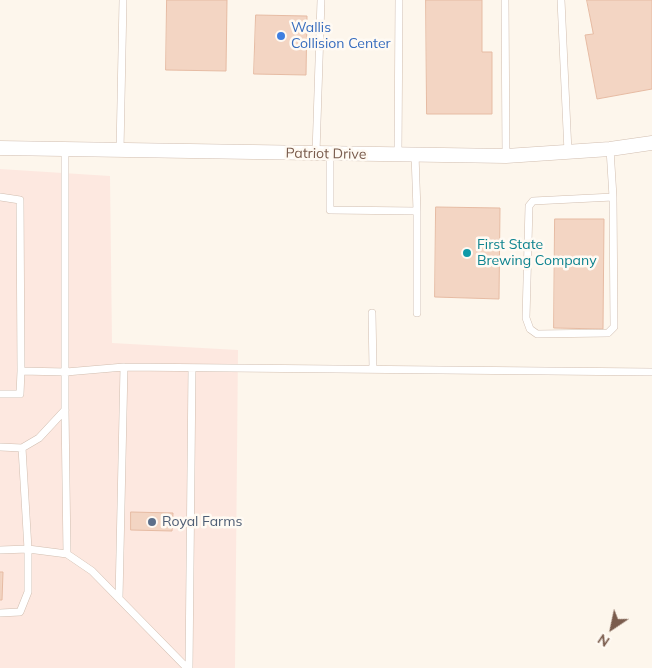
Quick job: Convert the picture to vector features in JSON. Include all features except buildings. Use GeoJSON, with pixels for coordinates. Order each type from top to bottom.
{"type":"FeatureCollection","features":[{"type":"Feature","properties":{"kind":"street","name":"Patriot Drive"},"geometry":{"type":"LineString","coordinates":[[0,148],[65,151],[506,156],[610,149],[652,143]]}},
{"type":"Feature","properties":{"kind":"lane"},"geometry":{"type":"LineString","coordinates":[[120,151],[123,0]]}},
{"type":"Feature","properties":{"kind":"lane"},"geometry":{"type":"LineString","coordinates":[[316,154],[321,0]]}},
{"type":"Feature","properties":{"kind":"lane"},"geometry":{"type":"LineString","coordinates":[[398,155],[399,0]]}},
{"type":"Feature","properties":{"kind":"lane"},"geometry":{"type":"LineString","coordinates":[[505,0],[506,156]]}},
{"type":"Feature","properties":{"kind":"lane"},"geometry":{"type":"LineString","coordinates":[[560,0],[568,152]]}},
{"type":"Feature","properties":{"kind":"lane"},"geometry":{"type":"LineString","coordinates":[[610,149],[612,197],[614,327],[608,333],[537,334],[530,329],[526,318],[529,206],[533,201],[612,197]]}},
{"type":"Feature","properties":{"kind":"lane"},"geometry":{"type":"LineString","coordinates":[[65,151],[67,554]]}},
{"type":"Feature","properties":{"kind":"lane"},"geometry":{"type":"LineString","coordinates":[[330,154],[330,210],[417,211]]}},
{"type":"Feature","properties":{"kind":"lane"},"geometry":{"type":"LineString","coordinates":[[415,154],[417,313]]}},
{"type":"Feature","properties":{"kind":"lane"},"geometry":{"type":"LineString","coordinates":[[0,197],[20,200],[21,371],[20,394],[0,394]]}},
{"type":"Feature","properties":{"kind":"lane"},"geometry":{"type":"LineString","coordinates":[[372,313],[373,369]]}},
{"type":"Feature","properties":{"kind":"lane"},"geometry":{"type":"LineString","coordinates":[[119,598],[124,367]]}},
{"type":"Feature","properties":{"kind":"lane"},"geometry":{"type":"LineString","coordinates":[[21,371],[66,372],[124,367],[652,372]]}},
{"type":"Feature","properties":{"kind":"lane"},"geometry":{"type":"LineString","coordinates":[[188,668],[192,368]]}},
{"type":"Feature","properties":{"kind":"lane"},"geometry":{"type":"LineString","coordinates":[[0,447],[22,448],[39,438],[65,410]]}},
{"type":"Feature","properties":{"kind":"lane"},"geometry":{"type":"LineString","coordinates":[[0,613],[20,612],[28,592],[28,549],[22,448]]}},
{"type":"Feature","properties":{"kind":"lane"},"geometry":{"type":"LineString","coordinates":[[0,550],[28,549],[67,554],[92,571],[188,668]]}},
{"type":"Feature","properties":{"kind":"shaded area"},"geometry":{"type":"Polygon","coordinates":[[[0,169],[110,176],[112,343],[238,350],[235,668],[0,668],[0,169]]]}},
{"type":"Feature","properties":{"kind":"place","name":"Wallis Collision Center"},"geometry":{"type":"Point","coordinates":[281,36]}},
{"type":"Feature","properties":{"kind":"place","name":"First State Brewing Company"},"geometry":{"type":"Point","coordinates":[467,253]}},
{"type":"Feature","properties":{"kind":"place","name":"Royal Farms"},"geometry":{"type":"Point","coordinates":[152,522]}}]}
